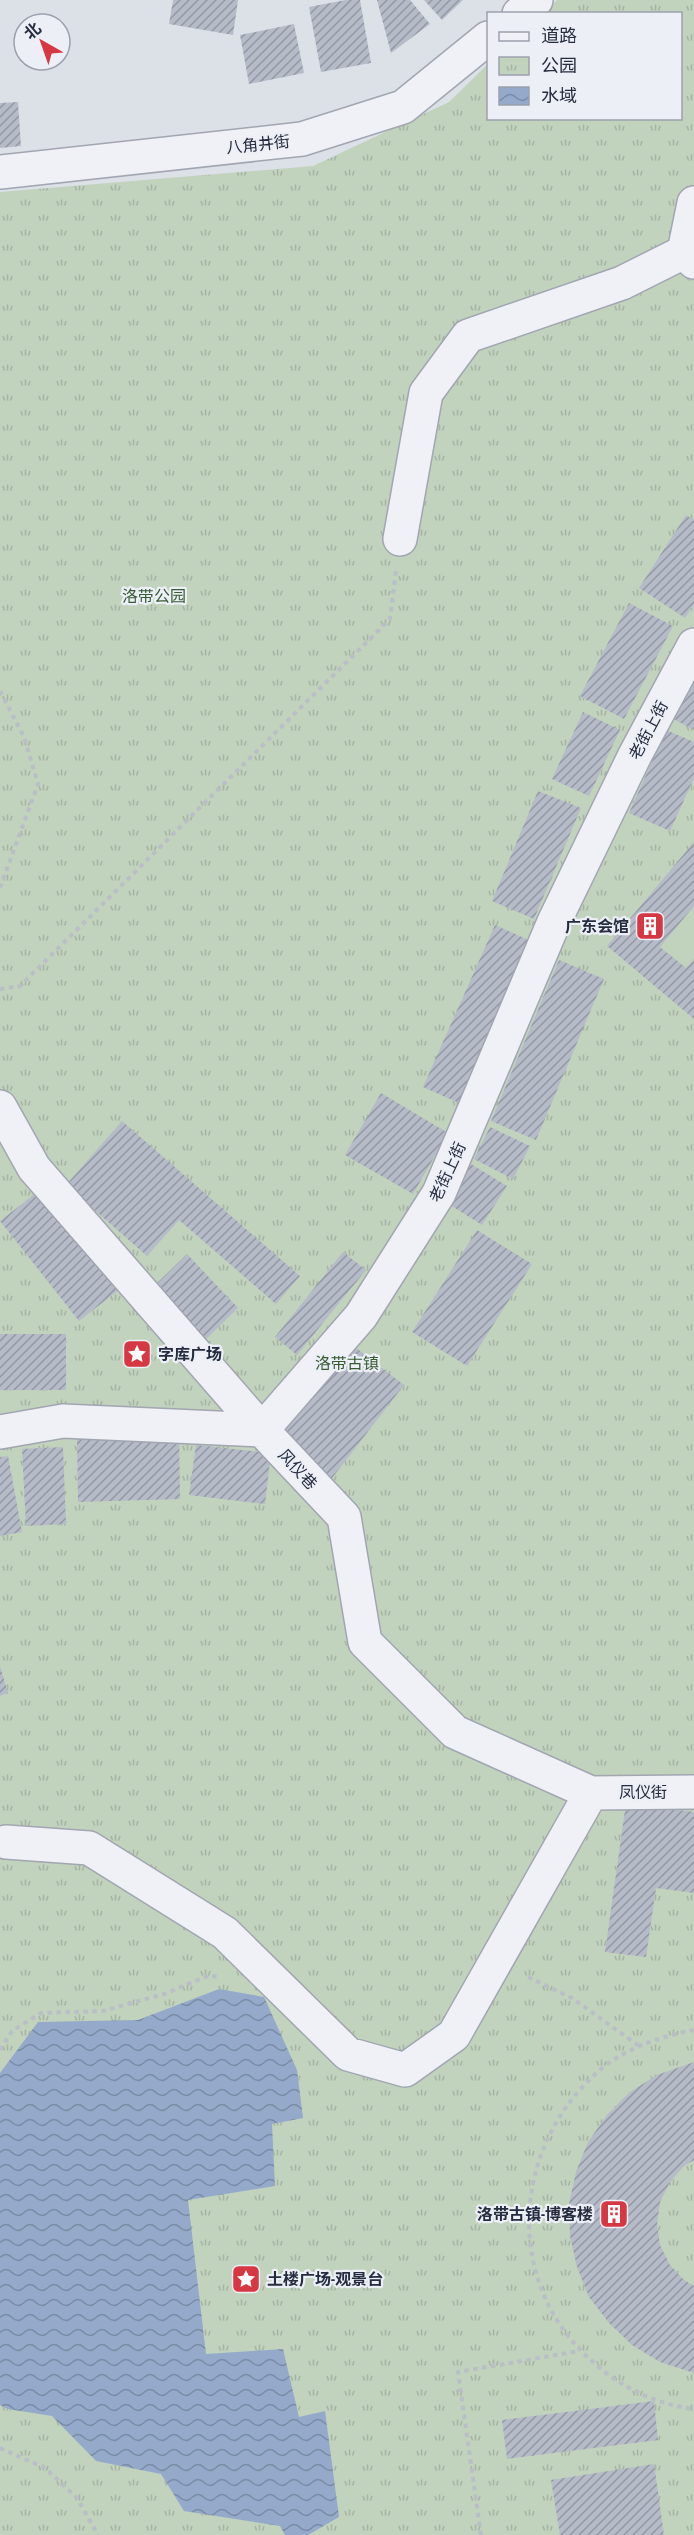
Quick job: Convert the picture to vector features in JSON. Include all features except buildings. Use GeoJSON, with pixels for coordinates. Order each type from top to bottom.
{"type":"FeatureCollection","features":[{"type":"Feature","properties":{"kind":"street"},"geometry":{"type":"LineString","coordinates":[[521,12],[536,0]]}},
{"type":"Feature","properties":{"kind":"street","name":"八角井街"},"geometry":{"type":"LineString","coordinates":[[0,172],[302,139],[403,107],[487,40]]}},
{"type":"Feature","properties":{"kind":"street"},"geometry":{"type":"LineString","coordinates":[[400,539],[426,393],[468,336],[622,283],[689,257],[694,203]]}},
{"type":"Feature","properties":{"kind":"street","name":"老街上街"},"geometry":{"type":"LineString","coordinates":[[262,1430],[361,1316],[439,1193],[554,922],[634,755],[694,645]]}},
{"type":"Feature","properties":{"kind":"street","name":"风仪巷"},"geometry":{"type":"LineString","coordinates":[[0,1107],[34,1168],[262,1430],[344,1517],[365,1642],[456,1732],[591,1793]]}},
{"type":"Feature","properties":{"kind":"street"},"geometry":{"type":"LineString","coordinates":[[0,1432],[63,1421],[262,1430]]}},
{"type":"Feature","properties":{"kind":"street","name":"凤仪街"},"geometry":{"type":"LineString","coordinates":[[591,1793],[694,1792]]}},
{"type":"Feature","properties":{"kind":"street"},"geometry":{"type":"LineString","coordinates":[[6,1842],[89,1848],[225,1933],[348,2054],[405,2070],[454,2035],[591,1793]]}},
{"type":"Feature","properties":{"kind":"path"},"geometry":{"type":"LineString","coordinates":[[0,989],[20,986],[390,619],[400,539]]}},
{"type":"Feature","properties":{"kind":"path"},"geometry":{"type":"LineString","coordinates":[[0,691],[24,737],[38,784],[0,888]]}},
{"type":"Feature","properties":{"kind":"path"},"geometry":{"type":"LineString","coordinates":[[495,1961],[572,1998],[639,2046]]}},
{"type":"Feature","properties":{"kind":"path"},"geometry":{"type":"LineString","coordinates":[[0,2050],[12,2031],[41,2013],[103,2012],[164,1994],[210,1976],[230,1981]]}},
{"type":"Feature","properties":{"kind":"path"},"geometry":{"type":"LineString","coordinates":[[694,2030],[670,2035],[639,2046],[608,2064],[581,2088],[559,2117],[542,2149],[532,2184],[529,2228],[532,2255],[541,2290],[558,2322],[579,2350],[608,2376],[640,2394],[676,2407],[694,2409]]}},
{"type":"Feature","properties":{"kind":"path"},"geometry":{"type":"LineString","coordinates":[[481,2535],[458,2372],[579,2350]]}},
{"type":"Feature","properties":{"kind":"path"},"geometry":{"type":"LineString","coordinates":[[0,2448],[45,2468],[77,2498],[98,2535]]}},
{"type":"Feature","properties":{"kind":"green space","name":"洛带古镇"},"geometry":{"type":"Polygon","coordinates":[[[557,0],[694,0],[694,2535],[0,2535],[0,192],[313,166],[449,102],[487,65],[487,120],[682,120],[682,12],[544,12],[557,0]]]}},
{"type":"Feature","properties":{"kind":"green space"},"geometry":{"type":"Polygon","coordinates":[[[694,906],[694,959],[686,968],[660,947],[694,906]]]}},
{"type":"Feature","properties":{"kind":"water"},"geometry":{"type":"Polygon","coordinates":[[[219,1989],[264,1997],[297,2070],[303,2118],[272,2124],[275,2186],[188,2200],[206,2354],[283,2349],[299,2417],[325,2411],[339,2517],[308,2535],[285,2535],[280,2526],[184,2511],[161,2474],[96,2461],[52,2416],[8,2409],[0,2405],[0,2073],[38,2022],[138,2020],[219,1989]]]}},
{"type":"Feature","properties":{"kind":"place","name":"广东会馆"},"geometry":{"type":"Point","coordinates":[650,926]}},
{"type":"Feature","properties":{"kind":"place","name":"字库广场"},"geometry":{"type":"Point","coordinates":[137,1354]}},
{"type":"Feature","properties":{"kind":"place","name":"洛带古镇-博客楼"},"geometry":{"type":"Point","coordinates":[614,2214]}},
{"type":"Feature","properties":{"kind":"place","name":"土楼广场-观景台"},"geometry":{"type":"Point","coordinates":[246,2279]}},
{"type":"Feature","properties":{"kind":"park label","name":"洛带公园"},"geometry":{"type":"Point","coordinates":[154,596]}}]}
